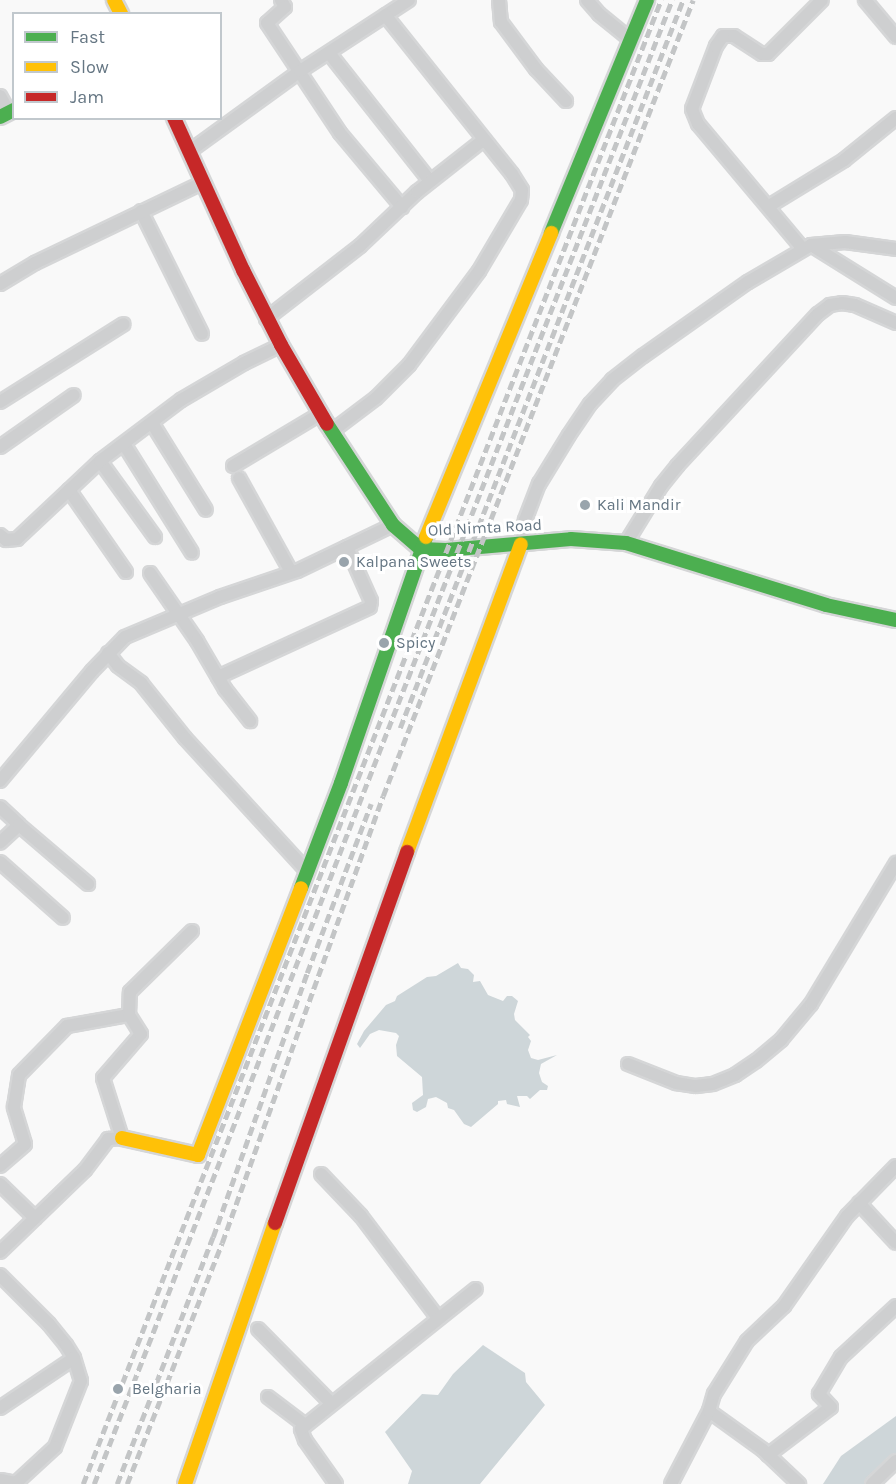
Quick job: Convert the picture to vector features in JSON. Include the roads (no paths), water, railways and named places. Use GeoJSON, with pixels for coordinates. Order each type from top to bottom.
{"type":"FeatureCollection","features":[{"type":"Feature","properties":{"kind":"street"},"geometry":{"type":"LineString","coordinates":[[280,0],[285,7],[267,23],[340,133],[402,207]]}},
{"type":"Feature","properties":{"kind":"street"},"geometry":{"type":"LineString","coordinates":[[190,151],[300,71],[409,0]]}},
{"type":"Feature","properties":{"kind":"street"},"geometry":{"type":"LineString","coordinates":[[499,0],[501,22],[536,69],[566,101]]}},
{"type":"Feature","properties":{"kind":"street"},"geometry":{"type":"LineString","coordinates":[[587,0],[599,14],[631,40]]}},
{"type":"Feature","properties":{"kind":"street"},"geometry":{"type":"LineString","coordinates":[[0,1252],[85,1170],[108,1139],[122,1138],[198,1155],[341,783],[421,549],[647,0]]}},
{"type":"Feature","properties":{"kind":"street"},"geometry":{"type":"LineString","coordinates":[[822,0],[768,54],[762,54],[734,36],[723,36],[692,109],[698,124],[807,247],[896,298]]}},
{"type":"Feature","properties":{"kind":"street"},"geometry":{"type":"LineString","coordinates":[[866,0],[896,37]]}},
{"type":"Feature","properties":{"kind":"street"},"geometry":{"type":"LineString","coordinates":[[331,432],[376,398],[409,365],[479,271],[521,200],[522,190],[518,182],[385,15]]}},
{"type":"Feature","properties":{"kind":"street"},"geometry":{"type":"LineString","coordinates":[[329,53],[430,181]]}},
{"type":"Feature","properties":{"kind":"street"},"geometry":{"type":"LineString","coordinates":[[0,96],[7,113]]}},
{"type":"Feature","properties":{"kind":"street"},"geometry":{"type":"LineString","coordinates":[[769,206],[844,160],[896,118]]}},
{"type":"Feature","properties":{"kind":"street","name":"Old Nimta Road"},"geometry":{"type":"LineString","coordinates":[[175,120],[266,319],[331,432],[401,536],[421,549],[446,550],[590,539],[626,543],[826,605],[896,620]]}},
{"type":"Feature","properties":{"kind":"street"},"geometry":{"type":"LineString","coordinates":[[266,319],[360,246],[430,181],[483,140]]}},
{"type":"Feature","properties":{"kind":"street"},"geometry":{"type":"LineString","coordinates":[[0,284],[35,263],[73,247],[141,211],[204,182]]}},
{"type":"Feature","properties":{"kind":"street"},"geometry":{"type":"LineString","coordinates":[[141,211],[202,334]]}},
{"type":"Feature","properties":{"kind":"street"},"geometry":{"type":"LineString","coordinates":[[185,1484],[348,1013],[521,544],[525,520],[540,484],[590,404],[612,380],[748,282],[807,247],[845,242],[896,249]]}},
{"type":"Feature","properties":{"kind":"street"},"geometry":{"type":"LineString","coordinates":[[626,543],[672,472],[818,314],[830,305],[855,305],[896,323]]}},
{"type":"Feature","properties":{"kind":"street"},"geometry":{"type":"LineString","coordinates":[[0,402],[124,324]]}},
{"type":"Feature","properties":{"kind":"street"},"geometry":{"type":"LineString","coordinates":[[0,535],[6,540],[17,538],[100,462],[181,400],[219,376],[281,345]]}},
{"type":"Feature","properties":{"kind":"street"},"geometry":{"type":"LineString","coordinates":[[0,447],[74,395]]}},
{"type":"Feature","properties":{"kind":"street"},"geometry":{"type":"LineString","coordinates":[[233,466],[320,414]]}},
{"type":"Feature","properties":{"kind":"street"},"geometry":{"type":"LineString","coordinates":[[152,423],[206,510]]}},
{"type":"Feature","properties":{"kind":"street"},"geometry":{"type":"LineString","coordinates":[[124,444],[192,553]]}},
{"type":"Feature","properties":{"kind":"street"},"geometry":{"type":"LineString","coordinates":[[100,462],[154,537]]}},
{"type":"Feature","properties":{"kind":"street"},"geometry":{"type":"LineString","coordinates":[[239,478],[291,572]]}},
{"type":"Feature","properties":{"kind":"street"},"geometry":{"type":"LineString","coordinates":[[69,490],[126,572]]}},
{"type":"Feature","properties":{"kind":"street"},"geometry":{"type":"LineString","coordinates":[[0,781],[108,653],[136,631],[178,616],[242,588],[291,572],[393,525]]}},
{"type":"Feature","properties":{"kind":"street"},"geometry":{"type":"LineString","coordinates":[[218,677],[370,607],[371,601],[347,547]]}},
{"type":"Feature","properties":{"kind":"street"},"geometry":{"type":"LineString","coordinates":[[150,573],[197,640],[218,677],[250,721]]}},
{"type":"Feature","properties":{"kind":"street"},"geometry":{"type":"LineString","coordinates":[[108,653],[118,666],[141,683],[173,725],[306,870]]}},
{"type":"Feature","properties":{"kind":"street"},"geometry":{"type":"LineString","coordinates":[[0,807],[88,884]]}},
{"type":"Feature","properties":{"kind":"street"},"geometry":{"type":"LineString","coordinates":[[0,843],[19,825]]}},
{"type":"Feature","properties":{"kind":"street"},"geometry":{"type":"LineString","coordinates":[[0,862],[63,918]]}},
{"type":"Feature","properties":{"kind":"street"},"geometry":{"type":"LineString","coordinates":[[628,1064],[676,1083],[696,1086],[713,1084],[735,1075],[756,1060],[781,1040],[811,1004],[896,863]]}},
{"type":"Feature","properties":{"kind":"street"},"geometry":{"type":"LineString","coordinates":[[122,1138],[103,1078],[141,1034],[129,1014],[130,992],[192,931]]}},
{"type":"Feature","properties":{"kind":"street"},"geometry":{"type":"LineString","coordinates":[[0,1166],[25,1144],[14,1107],[19,1075],[67,1026],[129,1014]]}},
{"type":"Feature","properties":{"kind":"street"},"geometry":{"type":"LineString","coordinates":[[671,1484],[709,1411],[714,1394],[747,1341],[784,1306],[859,1203],[896,1166]]}},
{"type":"Feature","properties":{"kind":"street"},"geometry":{"type":"LineString","coordinates":[[321,1174],[361,1216],[438,1318]]}},
{"type":"Feature","properties":{"kind":"street"},"geometry":{"type":"LineString","coordinates":[[0,1184],[34,1218]]}},
{"type":"Feature","properties":{"kind":"street"},"geometry":{"type":"LineString","coordinates":[[859,1203],[896,1243]]}},
{"type":"Feature","properties":{"kind":"street"},"geometry":{"type":"LineString","coordinates":[[0,1480],[16,1483],[55,1447],[81,1381],[74,1358],[49,1324],[1,1279]]}},
{"type":"Feature","properties":{"kind":"street"},"geometry":{"type":"LineString","coordinates":[[336,1484],[305,1440],[301,1429],[476,1289]]}},
{"type":"Feature","properties":{"kind":"street"},"geometry":{"type":"LineString","coordinates":[[768,1455],[831,1407],[819,1394],[840,1357],[896,1306]]}},
{"type":"Feature","properties":{"kind":"street"},"geometry":{"type":"LineString","coordinates":[[258,1329],[332,1404]]}},
{"type":"Feature","properties":{"kind":"street"},"geometry":{"type":"LineString","coordinates":[[0,1408],[74,1358]]}},
{"type":"Feature","properties":{"kind":"street"},"geometry":{"type":"LineString","coordinates":[[268,1396],[304,1425]]}},
{"type":"Feature","properties":{"kind":"street"},"geometry":{"type":"LineString","coordinates":[[709,1411],[768,1455],[799,1484]]}},
{"type":"Feature","properties":{"kind":"street"},"geometry":{"type":"LineString","coordinates":[[872,1484],[896,1461]]}},
{"type":"Feature","properties":{"kind":"railway"},"geometry":{"type":"LineString","coordinates":[[83,1484],[661,0]]}},
{"type":"Feature","properties":{"kind":"railway"},"geometry":{"type":"LineString","coordinates":[[94,1484],[672,0]]}},
{"type":"Feature","properties":{"kind":"railway"},"geometry":{"type":"LineString","coordinates":[[400,728],[683,0]]}},
{"type":"Feature","properties":{"kind":"railway"},"geometry":{"type":"LineString","coordinates":[[127,1484],[222,1243],[383,796],[693,0]]}},
{"type":"Feature","properties":{"kind":"railway"},"geometry":{"type":"LineString","coordinates":[[117,1484],[213,1237],[307,973],[371,804]]}},
{"type":"Feature","properties":{"kind":"place","name":"Kali Mandir"},"geometry":{"type":"Point","coordinates":[585,505]}},
{"type":"Feature","properties":{"kind":"place","name":"Kalpana Sweets"},"geometry":{"type":"Point","coordinates":[344,562]}},
{"type":"Feature","properties":{"kind":"place","name":"Spicy"},"geometry":{"type":"Point","coordinates":[384,643]}},
{"type":"Feature","properties":{"kind":"place","name":"Belgharia"},"geometry":{"type":"Point","coordinates":[118,1389]}}]}
